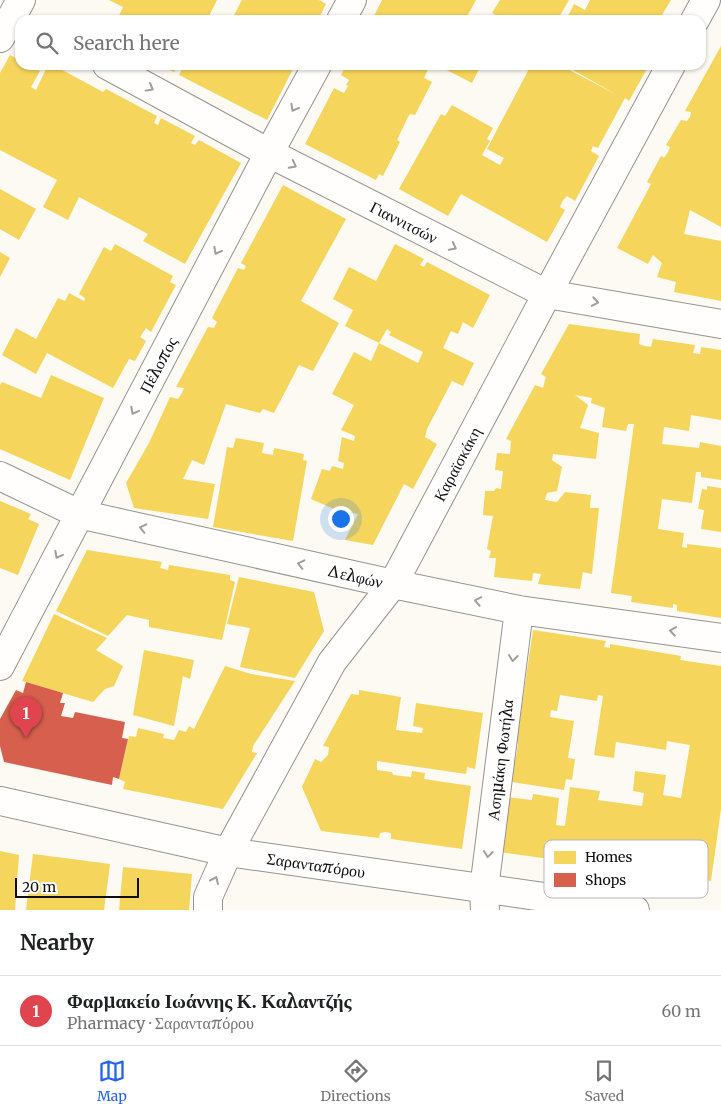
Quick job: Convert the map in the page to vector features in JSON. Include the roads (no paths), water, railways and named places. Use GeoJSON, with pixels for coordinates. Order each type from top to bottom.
{"type":"FeatureCollection","features":[{"type":"Feature","properties":{"kind":"street"},"geometry":{"type":"LineString","coordinates":[[344,15],[352,0]]}},
{"type":"Feature","properties":{"kind":"street"},"geometry":{"type":"LineString","coordinates":[[698,15],[706,0]]}},
{"type":"Feature","properties":{"kind":"street"},"geometry":{"type":"LineString","coordinates":[[0,38],[15,10]]}},
{"type":"Feature","properties":{"kind":"street","name":"Γιαννιτσών"},"geometry":{"type":"LineString","coordinates":[[116,70],[269,153],[547,294],[721,324]]}},
{"type":"Feature","properties":{"kind":"street","name":"Πέλοπος"},"geometry":{"type":"LineString","coordinates":[[0,666],[314,70]]}},
{"type":"Feature","properties":{"kind":"street","name":"Καραϊσκάκη"},"geometry":{"type":"LineString","coordinates":[[208,910],[208,897],[228,852],[332,662],[394,584],[547,294],[668,70]]}},
{"type":"Feature","properties":{"kind":"street","name":"Δελφών"},"geometry":{"type":"LineString","coordinates":[[0,476],[79,514],[519,610],[721,638]]}},
{"type":"Feature","properties":{"kind":"street","name":"Ασημάκη Φωτήλα"},"geometry":{"type":"LineString","coordinates":[[485,900],[519,610]]}},
{"type":"Feature","properties":{"kind":"street","name":"Σαρανταπόρου"},"geometry":{"type":"LineString","coordinates":[[0,801],[228,852],[485,900],[635,910]]}},
{"type":"Feature","properties":{"kind":"place","name":"Φαρμακείο Ιωάννης Κ. Καλαντζής"},"geometry":{"type":"Point","coordinates":[26,738]}}]}
